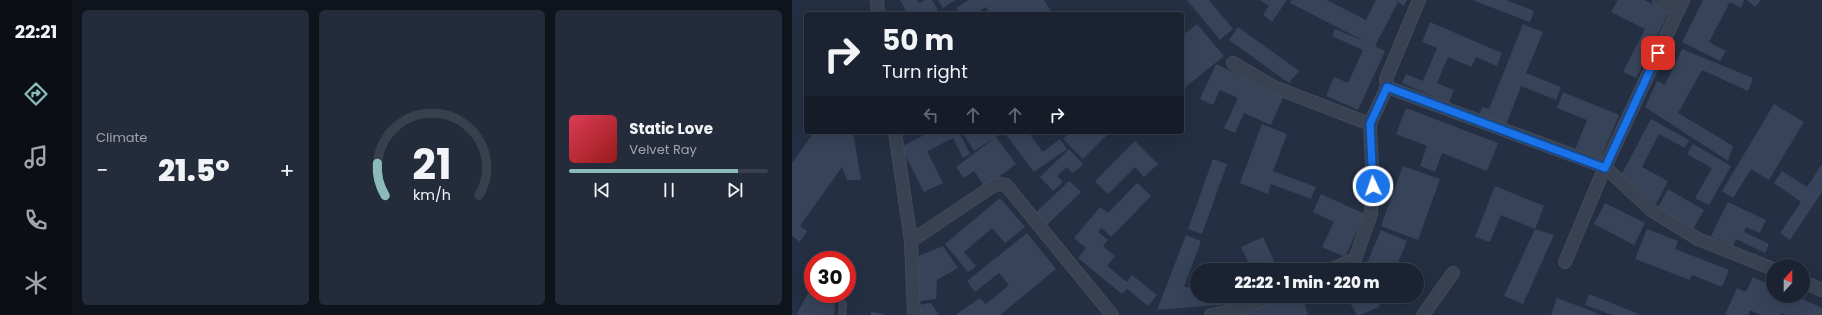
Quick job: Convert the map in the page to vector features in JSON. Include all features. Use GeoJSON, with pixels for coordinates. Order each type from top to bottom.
{"type":"FeatureCollection","features":[{"type":"Feature","properties":{"kind":"street"},"geometry":{"type":"LineString","coordinates":[[877,0],[878,12]]}},
{"type":"Feature","properties":{"kind":"street"},"geometry":{"type":"LineString","coordinates":[[1346,263],[1355,259],[1370,214],[1373,186],[1370,124],[1387,87],[1386,79],[1419,0]]}},
{"type":"Feature","properties":{"kind":"street"},"geometry":{"type":"LineString","coordinates":[[1566,262],[1605,168],[1681,5],[1659,0]]}},
{"type":"Feature","properties":{"kind":"street"},"geometry":{"type":"LineString","coordinates":[[1233,63],[1274,87],[1370,124]]}},
{"type":"Feature","properties":{"kind":"street"},"geometry":{"type":"LineString","coordinates":[[1387,87],[1605,168],[1651,210],[1692,235],[1766,266]]}},
{"type":"Feature","properties":{"kind":"street"},"geometry":{"type":"LineString","coordinates":[[895,134],[911,241],[914,315]]}},
{"type":"Feature","properties":{"kind":"street"},"geometry":{"type":"LineString","coordinates":[[911,241],[993,186],[999,184],[1006,185],[1112,315]]}},
{"type":"Feature","properties":{"kind":"street"},"geometry":{"type":"LineString","coordinates":[[1423,315],[1452,273]]}},
{"type":"Feature","properties":{"kind":"street"},"geometry":{"type":"LineString","coordinates":[[1810,285],[1822,290]]}},
{"type":"Feature","properties":{"kind":"street"},"geometry":{"type":"LineString","coordinates":[[1210,315],[1243,308],[1255,303]]}},
{"type":"Feature","properties":{"kind":"lane"},"geometry":{"type":"LineString","coordinates":[[842,315],[843,304]]}},
{"type":"Feature","properties":{"kind":"building"},"geometry":{"type":"Polygon","coordinates":[[[900,0],[917,0],[919,3],[925,0],[932,0],[938,10],[935,12],[907,12],[900,0]]]}},
{"type":"Feature","properties":{"kind":"building"},"geometry":{"type":"Polygon","coordinates":[[[938,0],[955,0],[943,8],[938,0]]]}},
{"type":"Feature","properties":{"kind":"building"},"geometry":{"type":"Polygon","coordinates":[[[969,0],[1044,0],[1052,12],[989,12],[986,7],[978,12],[959,12],[956,8],[969,0]]]}},
{"type":"Feature","properties":{"kind":"building"},"geometry":{"type":"Polygon","coordinates":[[[1187,0],[1209,0],[1233,29],[1220,40],[1187,0]]]}},
{"type":"Feature","properties":{"kind":"building"},"geometry":{"type":"Polygon","coordinates":[[[1260,0],[1287,0],[1272,22],[1263,15],[1269,6],[1260,0]]]}},
{"type":"Feature","properties":{"kind":"building"},"geometry":{"type":"Polygon","coordinates":[[[1292,0],[1327,0],[1366,20],[1376,0],[1407,0],[1404,6],[1398,2],[1375,46],[1385,51],[1358,110],[1326,96],[1334,77],[1348,83],[1363,50],[1332,36],[1335,29],[1366,42],[1290,3],[1292,0]]]}},
{"type":"Feature","properties":{"kind":"building"},"geometry":{"type":"Polygon","coordinates":[[[1472,0],[1506,0],[1534,11],[1530,22],[1472,0]]]}},
{"type":"Feature","properties":{"kind":"building"},"geometry":{"type":"Polygon","coordinates":[[[1618,0],[1644,0],[1669,12],[1636,78],[1623,72],[1645,29],[1611,12],[1618,0]]]}},
{"type":"Feature","properties":{"kind":"building"},"geometry":{"type":"Polygon","coordinates":[[[1703,0],[1744,0],[1741,8],[1730,2],[1709,42],[1726,51],[1720,61],[1682,42],[1703,0]]]}},
{"type":"Feature","properties":{"kind":"building"},"geometry":{"type":"Polygon","coordinates":[[[1747,0],[1761,0],[1755,7],[1747,0]]]}},
{"type":"Feature","properties":{"kind":"building"},"geometry":{"type":"Polygon","coordinates":[[[1430,22],[1502,53],[1497,66],[1476,57],[1471,67],[1448,57],[1437,83],[1454,90],[1449,103],[1402,83],[1406,74],[1423,81],[1437,48],[1422,42],[1430,22]]]}},
{"type":"Feature","properties":{"kind":"building"},"geometry":{"type":"Polygon","coordinates":[[[1197,24],[1224,56],[1184,88],[1184,34],[1197,24]]]}},
{"type":"Feature","properties":{"kind":"building"},"geometry":{"type":"Polygon","coordinates":[[[1523,24],[1543,32],[1526,73],[1561,87],[1556,100],[1521,86],[1504,130],[1477,119],[1482,107],[1489,109],[1523,24]]]}},
{"type":"Feature","properties":{"kind":"building"},"geometry":{"type":"Polygon","coordinates":[[[1238,27],[1299,71],[1289,83],[1229,40],[1238,27]]]}},
{"type":"Feature","properties":{"kind":"building"},"geometry":{"type":"Polygon","coordinates":[[[1682,49],[1753,78],[1748,91],[1702,70],[1678,113],[1733,146],[1728,161],[1645,107],[1657,81],[1665,85],[1682,49]]]}},
{"type":"Feature","properties":{"kind":"building"},"geometry":{"type":"Polygon","coordinates":[[[1216,64],[1284,95],[1271,125],[1244,113],[1235,133],[1224,128],[1238,98],[1220,90],[1213,105],[1200,99],[1216,64]]]}},
{"type":"Feature","properties":{"kind":"building"},"geometry":{"type":"Polygon","coordinates":[[[1563,92],[1619,115],[1596,170],[1510,135],[1514,127],[1574,152],[1587,120],[1557,108],[1563,92]]]}},
{"type":"Feature","properties":{"kind":"building"},"geometry":{"type":"Polygon","coordinates":[[[1774,104],[1804,122],[1769,180],[1751,169],[1733,198],[1722,191],[1774,104]]]}},
{"type":"Feature","properties":{"kind":"building"},"geometry":{"type":"Polygon","coordinates":[[[1406,108],[1498,143],[1487,171],[1442,153],[1435,172],[1420,166],[1427,146],[1396,134],[1406,108]]]}},
{"type":"Feature","properties":{"kind":"building"},"geometry":{"type":"Polygon","coordinates":[[[1651,119],[1689,140],[1685,148],[1659,134],[1642,167],[1668,181],[1654,208],[1646,204],[1649,198],[1618,181],[1651,119]]]}},
{"type":"Feature","properties":{"kind":"building"},"geometry":{"type":"Polygon","coordinates":[[[1262,124],[1287,134],[1273,171],[1316,187],[1311,199],[1271,184],[1268,194],[1240,183],[1262,124]]]}},
{"type":"Feature","properties":{"kind":"building"},"geometry":{"type":"Polygon","coordinates":[[[813,134],[853,134],[861,180],[847,180],[842,167],[800,226],[807,231],[800,242],[792,236],[792,163],[813,134]]]}},
{"type":"Feature","properties":{"kind":"building"},"geometry":{"type":"Polygon","coordinates":[[[926,134],[960,134],[970,154],[963,158],[953,138],[927,151],[943,183],[924,192],[901,147],[926,134]]]}},
{"type":"Feature","properties":{"kind":"building"},"geometry":{"type":"Polygon","coordinates":[[[963,134],[1001,134],[974,151],[963,134]]]}},
{"type":"Feature","properties":{"kind":"building"},"geometry":{"type":"Polygon","coordinates":[[[1006,134],[1030,134],[1043,152],[1060,139],[1067,149],[1034,172],[1006,134]]]}},
{"type":"Feature","properties":{"kind":"building"},"geometry":{"type":"Polygon","coordinates":[[[1068,134],[1108,134],[1083,159],[1063,139],[1068,134]]]}},
{"type":"Feature","properties":{"kind":"building"},"geometry":{"type":"Polygon","coordinates":[[[996,137],[1016,164],[985,187],[974,171],[964,178],[956,167],[996,137]]]}},
{"type":"Feature","properties":{"kind":"building"},"geometry":{"type":"Polygon","coordinates":[[[1135,141],[1158,164],[1144,177],[1135,167],[1108,194],[1095,181],[1135,141]]]}},
{"type":"Feature","properties":{"kind":"building"},"geometry":{"type":"Polygon","coordinates":[[[1693,144],[1731,166],[1709,205],[1695,198],[1712,168],[1687,154],[1693,144]]]}},
{"type":"Feature","properties":{"kind":"building"},"geometry":{"type":"Polygon","coordinates":[[[1069,149],[1083,164],[1073,173],[1067,167],[1057,176],[1063,182],[1053,191],[1040,177],[1069,149]]]}},
{"type":"Feature","properties":{"kind":"building"},"geometry":{"type":"Polygon","coordinates":[[[1213,159],[1227,164],[1202,234],[1188,229],[1213,159]]]}},
{"type":"Feature","properties":{"kind":"building"},"geometry":{"type":"Polygon","coordinates":[[[1822,164],[1822,192],[1790,240],[1780,233],[1801,202],[1774,183],[1782,171],[1807,187],[1822,164]]]}},
{"type":"Feature","properties":{"kind":"building"},"geometry":{"type":"Polygon","coordinates":[[[1403,166],[1440,179],[1418,240],[1381,226],[1403,166]]]}},
{"type":"Feature","properties":{"kind":"building"},"geometry":{"type":"Polygon","coordinates":[[[1069,181],[1081,192],[1044,228],[1032,216],[1069,181]]]}},
{"type":"Feature","properties":{"kind":"building"},"geometry":{"type":"Polygon","coordinates":[[[1137,183],[1151,196],[1111,237],[1102,228],[1098,232],[1108,240],[1103,246],[1115,256],[1107,266],[1127,282],[1132,275],[1157,295],[1148,306],[1127,289],[1122,294],[1078,258],[1086,248],[1074,238],[1100,207],[1108,213],[1137,183]]]}},
{"type":"Feature","properties":{"kind":"building"},"geometry":{"type":"Polygon","coordinates":[[[1495,186],[1544,206],[1535,229],[1501,215],[1490,242],[1475,237],[1495,186]]]}},
{"type":"Feature","properties":{"kind":"building"},"geometry":{"type":"Polygon","coordinates":[[[1668,189],[1704,210],[1692,231],[1656,211],[1668,189]]]}},
{"type":"Feature","properties":{"kind":"building"},"geometry":{"type":"Polygon","coordinates":[[[1321,194],[1365,214],[1345,257],[1322,247],[1334,222],[1313,212],[1321,194]]]}},
{"type":"Feature","properties":{"kind":"building"},"geometry":{"type":"Polygon","coordinates":[[[1000,198],[1025,227],[1005,243],[992,228],[964,252],[976,266],[968,272],[945,244],[1000,198]]]}},
{"type":"Feature","properties":{"kind":"building"},"geometry":{"type":"Polygon","coordinates":[[[1728,202],[1766,220],[1760,233],[1746,227],[1744,232],[1769,244],[1765,253],[1736,239],[1733,246],[1711,236],[1728,202]]]}},
{"type":"Feature","properties":{"kind":"building"},"geometry":{"type":"Polygon","coordinates":[[[1605,203],[1645,223],[1634,245],[1594,224],[1605,203]]]}},
{"type":"Feature","properties":{"kind":"building"},"geometry":{"type":"Polygon","coordinates":[[[1535,229],[1554,235],[1523,304],[1504,296],[1535,229]]]}},
{"type":"Feature","properties":{"kind":"building"},"geometry":{"type":"Polygon","coordinates":[[[1647,229],[1678,241],[1675,249],[1729,270],[1722,287],[1692,275],[1690,280],[1635,259],[1647,229]]]}},
{"type":"Feature","properties":{"kind":"building"},"geometry":{"type":"Polygon","coordinates":[[[1381,230],[1407,241],[1398,263],[1367,263],[1381,230]]]}},
{"type":"Feature","properties":{"kind":"building"},"geometry":{"type":"Polygon","coordinates":[[[1027,233],[1056,269],[1000,315],[955,315],[980,298],[986,304],[1009,285],[999,273],[975,292],[967,281],[1027,233]]]}},
{"type":"Feature","properties":{"kind":"building"},"geometry":{"type":"Polygon","coordinates":[[[1186,235],[1201,241],[1193,263],[1190,263],[1190,271],[1184,287],[1190,287],[1190,303],[1231,304],[1157,310],[1186,235]]]}},
{"type":"Feature","properties":{"kind":"building"},"geometry":{"type":"Polygon","coordinates":[[[1263,237],[1275,263],[1249,263],[1241,247],[1263,237]]]}},
{"type":"Feature","properties":{"kind":"building"},"geometry":{"type":"Polygon","coordinates":[[[943,246],[958,268],[937,280],[936,299],[920,301],[918,256],[943,246]]]}},
{"type":"Feature","properties":{"kind":"building"},"geometry":{"type":"Polygon","coordinates":[[[1753,277],[1766,283],[1766,303],[1810,302],[1822,308],[1822,315],[1785,315],[1781,313],[1780,315],[1761,315],[1750,310],[1748,315],[1725,315],[1737,288],[1746,292],[1753,277]]]}},
{"type":"Feature","properties":{"kind":"building"},"geometry":{"type":"Polygon","coordinates":[[[1589,294],[1639,315],[1612,315],[1585,305],[1589,294]]]}},
{"type":"Feature","properties":{"kind":"building"},"geometry":{"type":"Polygon","coordinates":[[[1557,298],[1602,315],[1551,315],[1557,298]]]}},
{"type":"Feature","properties":{"kind":"building"},"geometry":{"type":"Polygon","coordinates":[[[804,301],[804,303],[832,303],[835,305],[834,315],[796,315],[804,301]]]}},
{"type":"Feature","properties":{"kind":"building"},"geometry":{"type":"Polygon","coordinates":[[[931,303],[939,315],[921,315],[918,305],[931,303]]]}},
{"type":"Feature","properties":{"kind":"building"},"geometry":{"type":"Polygon","coordinates":[[[1272,303],[1304,303],[1308,315],[1238,315],[1272,303]]]}},
{"type":"Feature","properties":{"kind":"building"},"geometry":{"type":"Polygon","coordinates":[[[1350,303],[1380,303],[1379,307],[1357,315],[1350,303]]]}},
{"type":"Feature","properties":{"kind":"building"},"geometry":{"type":"Polygon","coordinates":[[[871,312],[884,314],[884,315],[871,315],[871,312]]]}},
{"type":"Feature","properties":{"kind":"route"},"geometry":{"type":"LineString","coordinates":[[1373,186],[1370,124],[1387,87],[1605,168],[1658,53]]}}]}
